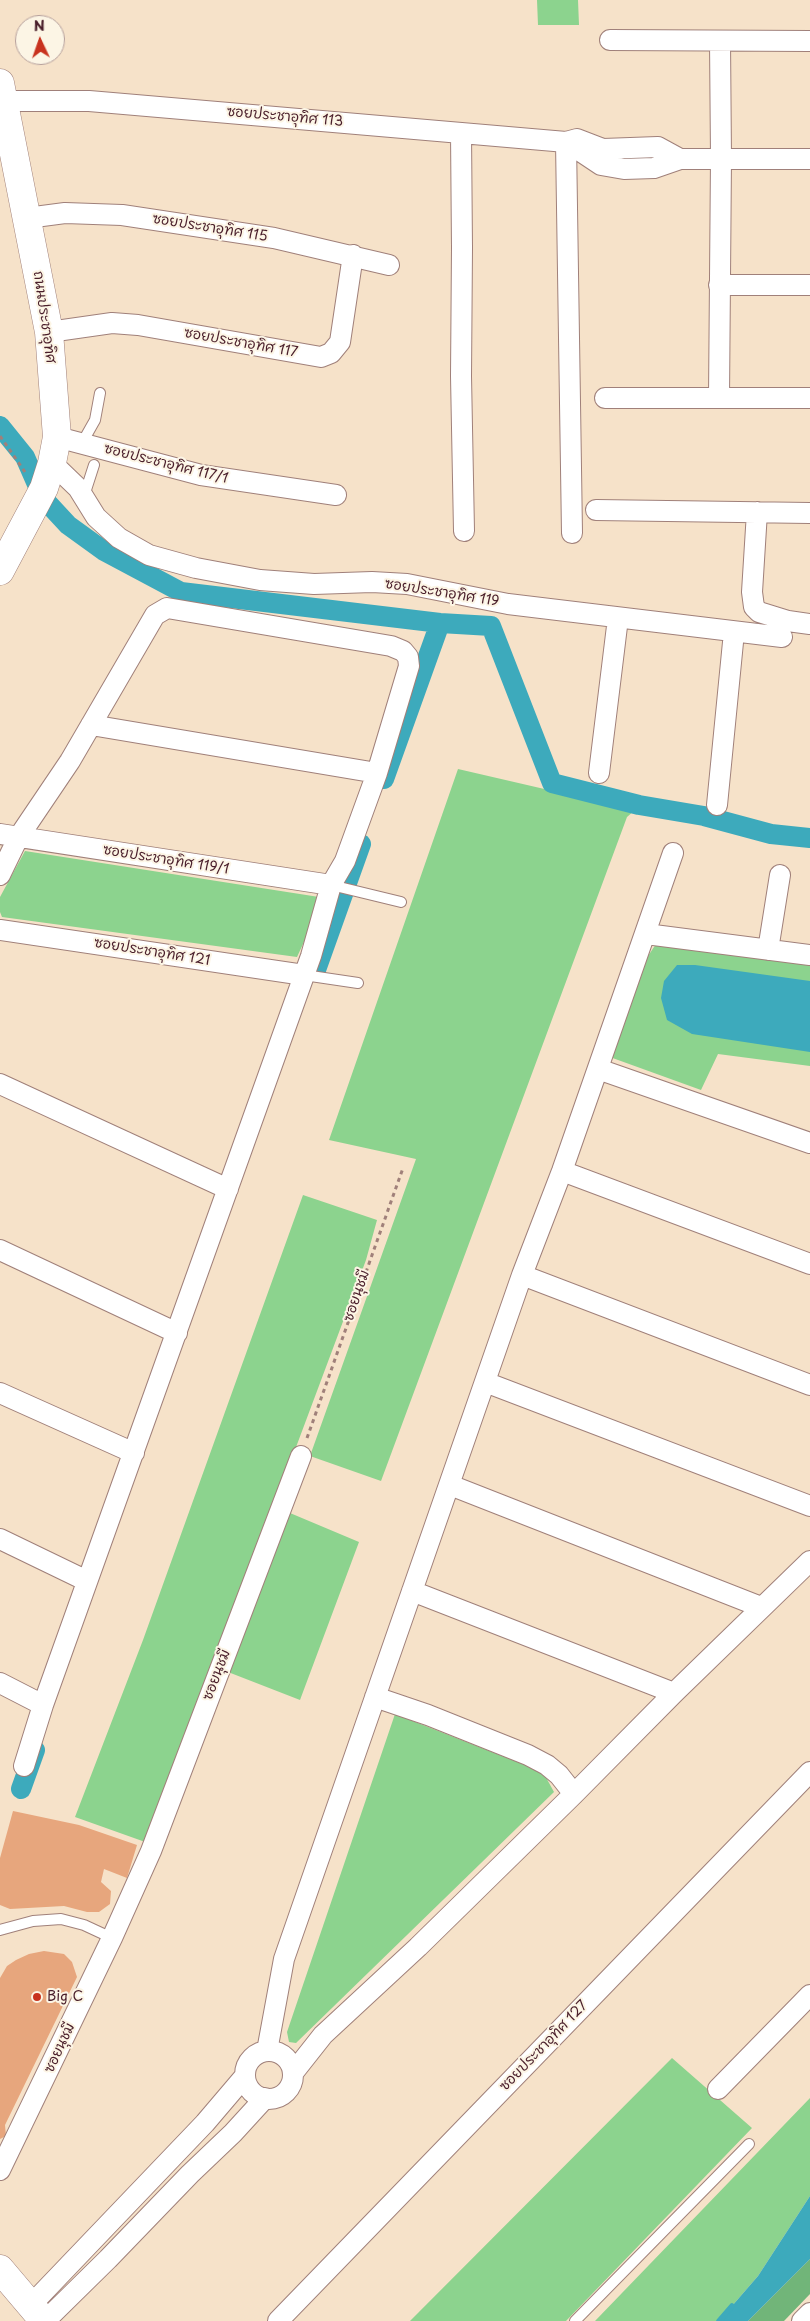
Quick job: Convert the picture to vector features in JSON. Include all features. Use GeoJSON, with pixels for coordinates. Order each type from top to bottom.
{"type":"FeatureCollection","features":[{"type":"Feature","properties":{"kind":"main road","name":"ถนนประชาอุทิศ"},"geometry":{"type":"LineString","coordinates":[[1,95],[28,218],[69,440],[2,561]]}},
{"type":"Feature","properties":{"kind":"main road"},"geometry":{"type":"LineString","coordinates":[[1,2271],[40,2316]]}},
{"type":"Feature","properties":{"kind":"street"},"geometry":{"type":"LineString","coordinates":[[610,40],[810,41]]}},
{"type":"Feature","properties":{"kind":"street"},"geometry":{"type":"LineString","coordinates":[[719,398],[720,40]]}},
{"type":"Feature","properties":{"kind":"street","name":"ซอยประชาอุทิศ 113"},"geometry":{"type":"LineString","coordinates":[[1,95],[566,142]]}},
{"type":"Feature","properties":{"kind":"street"},"geometry":{"type":"LineString","coordinates":[[461,132],[461,376],[464,531]]}},
{"type":"Feature","properties":{"kind":"street"},"geometry":{"type":"LineString","coordinates":[[566,142],[601,164],[624,169],[654,168],[680,158],[810,159]]}},
{"type":"Feature","properties":{"kind":"street"},"geometry":{"type":"LineString","coordinates":[[566,142],[572,533]]}},
{"type":"Feature","properties":{"kind":"street","name":"ซอยประชาอุทิศ 115"},"geometry":{"type":"LineString","coordinates":[[28,218],[65,213],[122,215],[274,238],[353,255],[389,265]]}},
{"type":"Feature","properties":{"kind":"street","name":"ซอยประชาอุทิศ 117"},"geometry":{"type":"LineString","coordinates":[[50,332],[112,323],[138,325],[321,357],[331,353],[340,342],[353,255]]}},
{"type":"Feature","properties":{"kind":"street"},"geometry":{"type":"LineString","coordinates":[[718,285],[810,285]]}},
{"type":"Feature","properties":{"kind":"street"},"geometry":{"type":"LineString","coordinates":[[605,398],[810,398]]}},
{"type":"Feature","properties":{"kind":"street","name":"ซอยประชาอุทิศ 117/1"},"geometry":{"type":"LineString","coordinates":[[69,440],[201,475],[336,495]]}},
{"type":"Feature","properties":{"kind":"street","name":"ซอยประชาอุทิศ 119"},"geometry":{"type":"LineString","coordinates":[[42,489],[78,488],[96,517],[119,538],[149,555],[196,568],[260,580],[314,584],[372,582],[407,584],[508,604],[782,638]]}},
{"type":"Feature","properties":{"kind":"street"},"geometry":{"type":"LineString","coordinates":[[596,510],[810,513]]}},
{"type":"Feature","properties":{"kind":"street"},"geometry":{"type":"LineString","coordinates":[[757,512],[752,592],[754,606],[759,612],[788,621],[810,624]]}},
{"type":"Feature","properties":{"kind":"street"},"geometry":{"type":"LineString","coordinates":[[0,875],[9,836],[91,725],[155,615],[167,608],[391,646],[403,651],[408,657],[409,666],[377,773],[345,861],[332,885],[304,975],[43,1705],[24,1766]]}},
{"type":"Feature","properties":{"kind":"street"},"geometry":{"type":"LineString","coordinates":[[599,773],[618,618]]}},
{"type":"Feature","properties":{"kind":"street"},"geometry":{"type":"LineString","coordinates":[[717,805],[734,632]]}},
{"type":"Feature","properties":{"kind":"street"},"geometry":{"type":"LineString","coordinates":[[91,725],[377,773]]}},
{"type":"Feature","properties":{"kind":"street","name":"ซอยประชาอุทิศ 119/1"},"geometry":{"type":"LineString","coordinates":[[9,836],[332,885]]}},
{"type":"Feature","properties":{"kind":"street"},"geometry":{"type":"LineString","coordinates":[[267,2051],[284,1960],[522,1275],[562,1171],[673,853]]}},
{"type":"Feature","properties":{"kind":"street"},"geometry":{"type":"LineString","coordinates":[[768,950],[780,874]]}},
{"type":"Feature","properties":{"kind":"street","name":"ซอยประชาอุทิศ 121"},"geometry":{"type":"LineString","coordinates":[[0,930],[304,975]]}},
{"type":"Feature","properties":{"kind":"street"},"geometry":{"type":"LineString","coordinates":[[646,934],[810,955]]}},
{"type":"Feature","properties":{"kind":"street"},"geometry":{"type":"LineString","coordinates":[[598,1069],[810,1143]]}},
{"type":"Feature","properties":{"kind":"street"},"geometry":{"type":"LineString","coordinates":[[0,1084],[228,1189]]}},
{"type":"Feature","properties":{"kind":"street"},"geometry":{"type":"LineString","coordinates":[[562,1171],[810,1264]]}},
{"type":"Feature","properties":{"kind":"street"},"geometry":{"type":"LineString","coordinates":[[0,1250],[177,1333]]}},
{"type":"Feature","properties":{"kind":"street"},"geometry":{"type":"LineString","coordinates":[[522,1275],[810,1384]]}},
{"type":"Feature","properties":{"kind":"street"},"geometry":{"type":"LineString","coordinates":[[485,1382],[810,1506]]}},
{"type":"Feature","properties":{"kind":"street"},"geometry":{"type":"LineString","coordinates":[[0,1393],[134,1453]]}},
{"type":"Feature","properties":{"kind":"street","name":"ซอยนุชมี"},"geometry":{"type":"LineString","coordinates":[[0,2170],[112,1938],[151,1850],[301,1456]]}},
{"type":"Feature","properties":{"kind":"street"},"geometry":{"type":"LineString","coordinates":[[450,1485],[761,1607]]}},
{"type":"Feature","properties":{"kind":"street"},"geometry":{"type":"LineString","coordinates":[[0,1539],[88,1581]]}},
{"type":"Feature","properties":{"kind":"street"},"geometry":{"type":"LineString","coordinates":[[245,2076],[251,2090],[265,2098],[279,2096],[285,2092],[292,2080],[293,2073],[323,2035],[418,1947],[761,1607],[810,1561]]}},
{"type":"Feature","properties":{"kind":"street"},"geometry":{"type":"LineString","coordinates":[[412,1591],[674,1693]]}},
{"type":"Feature","properties":{"kind":"street"},"geometry":{"type":"LineString","coordinates":[[0,1683],[43,1705]]}},
{"type":"Feature","properties":{"kind":"street"},"geometry":{"type":"LineString","coordinates":[[375,1697],[428,1715],[528,1755],[547,1765],[559,1775],[574,1794]]}},
{"type":"Feature","properties":{"kind":"street","name":"ซอยประชาอุทิศ 127"},"geometry":{"type":"LineString","coordinates":[[278,2321],[810,1772]]}},
{"type":"Feature","properties":{"kind":"street"},"geometry":{"type":"LineString","coordinates":[[718,2089],[810,1995]]}},
{"type":"Feature","properties":{"kind":"street"},"geometry":{"type":"LineString","coordinates":[[40,2316],[245,2076],[249,2062],[254,2056],[267,2051],[275,2051],[287,2059],[293,2073]]}},
{"type":"Feature","properties":{"kind":"street"},"geometry":{"type":"LineString","coordinates":[[40,2316],[108,2259],[190,2174],[233,2133],[265,2098]]}},
{"type":"Feature","properties":{"kind":"street"},"geometry":{"type":"LineString","coordinates":[[802,2321],[810,2313]]}},
{"type":"Feature","properties":{"kind":"lane"},"geometry":{"type":"LineString","coordinates":[[69,440],[95,420],[100,394]]}},
{"type":"Feature","properties":{"kind":"lane"},"geometry":{"type":"LineString","coordinates":[[83,497],[94,465]]}},
{"type":"Feature","properties":{"kind":"lane"},"geometry":{"type":"LineString","coordinates":[[332,885],[401,902]]}},
{"type":"Feature","properties":{"kind":"lane"},"geometry":{"type":"LineString","coordinates":[[304,975],[358,983]]}},
{"type":"Feature","properties":{"kind":"lane"},"geometry":{"type":"LineString","coordinates":[[0,1930],[33,1921],[62,1920],[84,1925],[112,1938]]}},
{"type":"Feature","properties":{"kind":"lane"},"geometry":{"type":"LineString","coordinates":[[575,2321],[749,2144]]}},
{"type":"Feature","properties":{"kind":"path"},"geometry":{"type":"LineString","coordinates":[[0,436],[25,473],[42,489]]}},
{"type":"Feature","properties":{"kind":"path","name":"ซอยนุชมี"},"geometry":{"type":"LineString","coordinates":[[301,1456],[403,1168]]}},
{"type":"Feature","properties":{"kind":"green space"},"geometry":{"type":"Polygon","coordinates":[[[537,0],[578,0],[579,25],[538,25],[537,0]]]}},
{"type":"Feature","properties":{"kind":"green space"},"geometry":{"type":"Polygon","coordinates":[[[458,769],[635,810],[627,817],[381,1481],[310,1456],[416,1159],[329,1140],[458,769]]]}},
{"type":"Feature","properties":{"kind":"green space"},"geometry":{"type":"Polygon","coordinates":[[[25,851],[319,897],[315,918],[297,957],[2,917],[0,897],[25,851]]]}},
{"type":"Feature","properties":{"kind":"green space"},"geometry":{"type":"Polygon","coordinates":[[[656,944],[810,961],[810,1066],[718,1054],[701,1090],[607,1056],[646,959],[656,944]]]}},
{"type":"Feature","properties":{"kind":"green space"},"geometry":{"type":"Polygon","coordinates":[[[303,1195],[377,1220],[366,1260],[148,1843],[75,1817],[143,1640],[303,1195]]]}},
{"type":"Feature","properties":{"kind":"green space"},"geometry":{"type":"Polygon","coordinates":[[[290,1513],[359,1542],[300,1700],[228,1672],[290,1513]]]}},
{"type":"Feature","properties":{"kind":"green space"},"geometry":{"type":"Polygon","coordinates":[[[395,1714],[543,1772],[554,1792],[296,2043],[289,2042],[287,2032],[395,1714]]]}},
{"type":"Feature","properties":{"kind":"green space"},"geometry":{"type":"Polygon","coordinates":[[[672,2058],[752,2128],[566,2321],[410,2321],[672,2058]]]}},
{"type":"Feature","properties":{"kind":"green space"},"geometry":{"type":"Polygon","coordinates":[[[810,2098],[810,2196],[758,2276],[719,2321],[595,2321],[810,2098]]]}},
{"type":"Feature","properties":{"kind":"green space"},"geometry":{"type":"Polygon","coordinates":[[[810,2259],[810,2294],[784,2321],[748,2321],[810,2259]]]}},
{"type":"Feature","properties":{"kind":"water"},"geometry":{"type":"Polygon","coordinates":[[[677,965],[695,965],[810,981],[810,1052],[692,1034],[667,1020],[661,998],[664,981],[677,965]]]}},
{"type":"Feature","properties":{"kind":"water"},"geometry":{"type":"Polygon","coordinates":[[[810,2196],[810,2259],[748,2321],[719,2321],[758,2276],[810,2196]]]}},
{"type":"Feature","properties":{"kind":"building"},"geometry":{"type":"Polygon","coordinates":[[[13,1811],[79,1825],[137,1845],[127,1878],[104,1869],[101,1882],[111,1891],[110,1904],[99,1912],[87,1912],[64,1906],[10,1909],[0,1905],[0,1858],[13,1811]]]}},
{"type":"Feature","properties":{"kind":"building"},"geometry":{"type":"Polygon","coordinates":[[[44,1951],[64,1954],[72,1962],[77,1977],[5,2125],[6,2136],[0,2139],[0,1978],[7,1966],[16,1960],[29,1954],[44,1951]]]}},
{"type":"Feature","properties":{"kind":"waterway"},"geometry":{"type":"LineString","coordinates":[[0,426],[25,457],[43,498],[68,525],[104,551],[181,592],[440,623],[491,626],[552,783],[639,805],[704,816],[771,834],[810,838]]}},
{"type":"Feature","properties":{"kind":"waterway"},"geometry":{"type":"LineString","coordinates":[[384,779],[440,623]]}},
{"type":"Feature","properties":{"kind":"waterway"},"geometry":{"type":"LineString","coordinates":[[316,970],[361,844]]}},
{"type":"Feature","properties":{"kind":"waterway"},"geometry":{"type":"LineString","coordinates":[[21,1789],[35,1750]]}},
{"type":"Feature","properties":{"kind":"waterway"},"geometry":{"type":"LineString","coordinates":[[719,2321],[732,2306]]}},
{"type":"Feature","properties":{"kind":"place","name":"Big C"},"geometry":{"type":"Point","coordinates":[37,1997]}}]}
